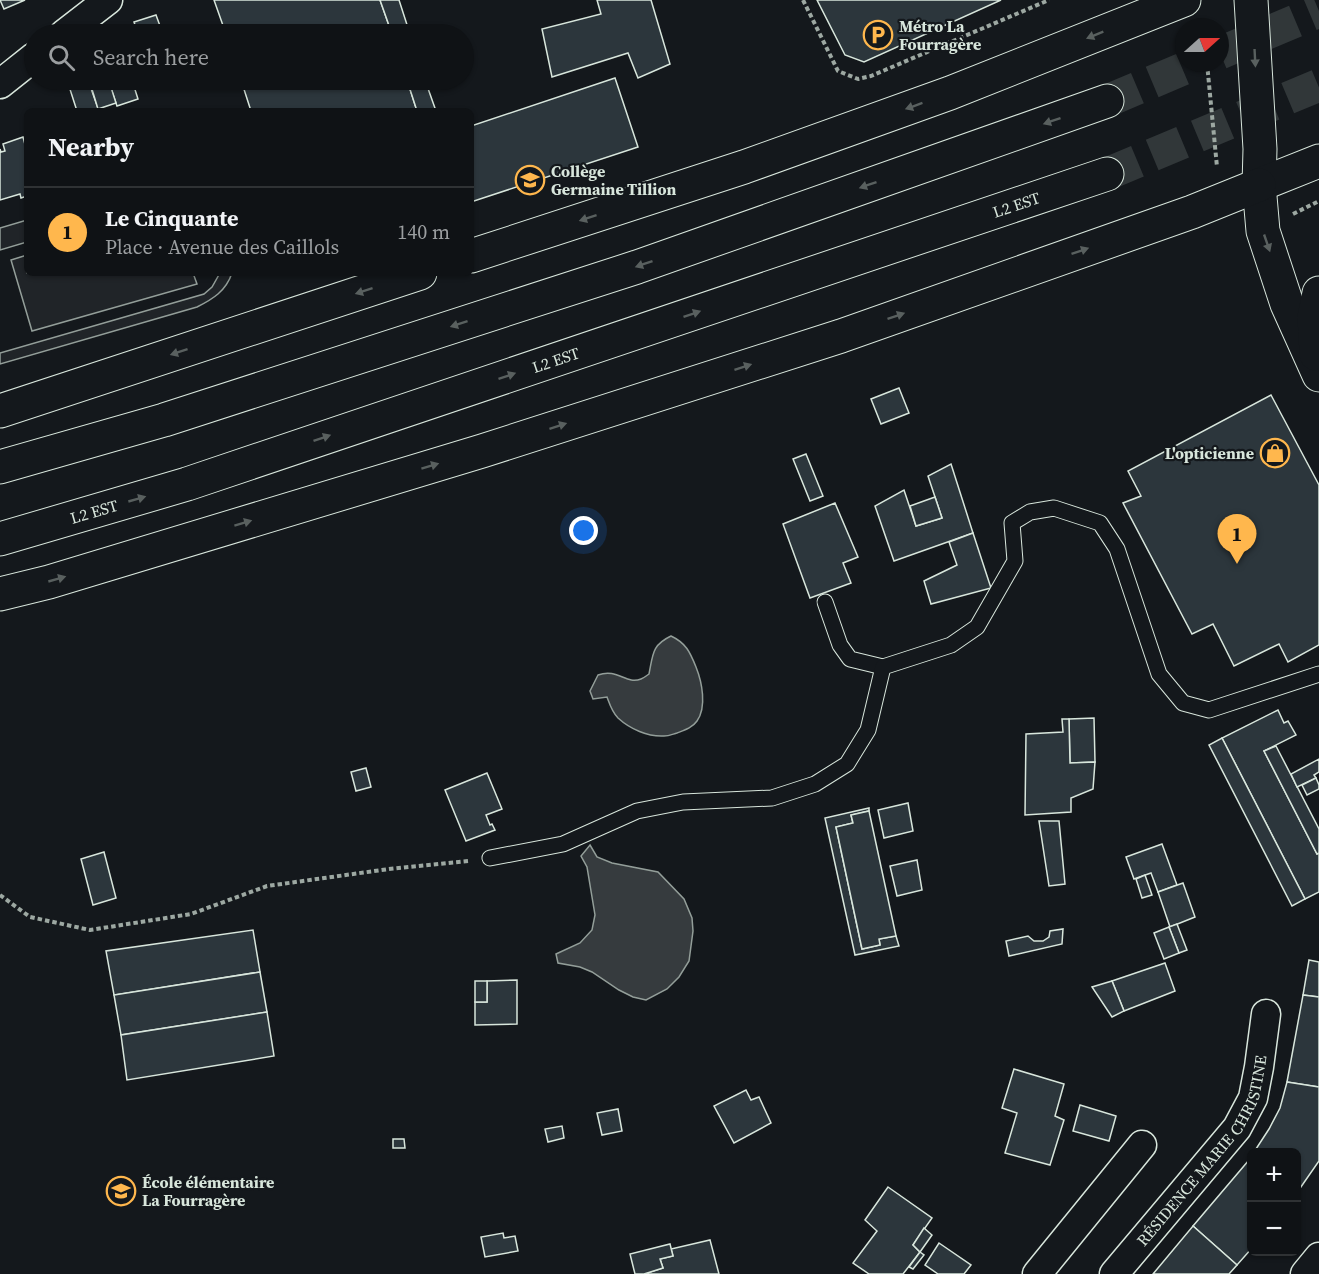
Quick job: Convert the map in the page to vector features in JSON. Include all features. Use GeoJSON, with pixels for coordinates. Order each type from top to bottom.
{"type":"FeatureCollection","features":[{"type":"Feature","properties":{"kind":"main road"},"geometry":{"type":"LineString","coordinates":[[474,255],[744,167],[950,93],[1184,0]]}},
{"type":"Feature","properties":{"kind":"main road"},"geometry":{"type":"LineString","coordinates":[[1251,0],[1263,231],[1287,304],[1318,372]]}},
{"type":"Feature","properties":{"kind":"main road"},"geometry":{"type":"LineString","coordinates":[[0,467],[164,420],[626,270],[1107,101]]}},
{"type":"Feature","properties":{"kind":"main road"},"geometry":{"type":"LineString","coordinates":[[0,594],[49,582],[482,451],[808,347],[1208,206],[1319,161]]}},
{"type":"Feature","properties":{"kind":"main road","name":"L2 EST"},"geometry":{"type":"LineString","coordinates":[[0,539],[187,484],[1107,174]]}},
{"type":"Feature","properties":{"kind":"main road"},"geometry":{"type":"LineString","coordinates":[[0,411],[411,276]]}},
{"type":"Feature","properties":{"kind":"main road"},"geometry":{"type":"LineString","coordinates":[[1318,372],[1314,317],[1319,293]]}},
{"type":"Feature","properties":{"kind":"street"},"geometry":{"type":"LineString","coordinates":[[77,24],[108,0]]}},
{"type":"Feature","properties":{"kind":"street"},"geometry":{"type":"LineString","coordinates":[[0,84],[24,65]]}},
{"type":"Feature","properties":{"kind":"street","name":"RÉSIDENCE MARIE CHRISTINE"},"geometry":{"type":"LineString","coordinates":[[1114,1274],[1237,1128],[1253,1098],[1266,1014]]}},
{"type":"Feature","properties":{"kind":"street"},"geometry":{"type":"LineString","coordinates":[[1037,1274],[1142,1145]]}},
{"type":"Feature","properties":{"kind":"street"},"geometry":{"type":"LineString","coordinates":[[1305,1274],[1319,1257]]}},
{"type":"Feature","properties":{"kind":"lane"},"geometry":{"type":"LineString","coordinates":[[825,602],[840,645],[850,659],[883,667],[951,645],[977,627],[1015,561],[1012,523],[1030,512],[1054,508],[1100,523],[1117,549],[1159,674],[1183,703],[1209,710],[1319,674]]}},
{"type":"Feature","properties":{"kind":"lane"},"geometry":{"type":"LineString","coordinates":[[490,858],[563,843],[637,812],[683,802],[772,798],[815,784],[847,764],[868,730],[883,667]]}},
{"type":"Feature","properties":{"kind":"path"},"geometry":{"type":"LineString","coordinates":[[803,0],[838,71],[858,79],[871,76],[1049,0]]}},
{"type":"Feature","properties":{"kind":"path"},"geometry":{"type":"LineString","coordinates":[[1208,72],[1218,176],[1201,184],[1208,206]]}},
{"type":"Feature","properties":{"kind":"path"},"geometry":{"type":"LineString","coordinates":[[0,895],[30,917],[90,930],[191,914],[267,886],[490,858]]}},
{"type":"Feature","properties":{"kind":"shaded area"},"geometry":{"type":"Polygon","coordinates":[[[24,221],[24,243],[0,250],[0,228],[24,221]]]}},
{"type":"Feature","properties":{"kind":"shaded area"},"geometry":{"type":"Polygon","coordinates":[[[24,256],[24,276],[194,276],[197,284],[32,331],[11,260],[24,256]]]}},
{"type":"Feature","properties":{"kind":"shaded area"},"geometry":{"type":"Polygon","coordinates":[[[218,276],[230,276],[218,294],[197,307],[0,364],[0,353],[204,294],[212,287],[218,276]]]}},
{"type":"Feature","properties":{"kind":"shaded area"},"geometry":{"type":"Polygon","coordinates":[[[671,636],[684,645],[694,662],[702,687],[702,709],[693,725],[677,733],[658,736],[640,732],[618,718],[607,697],[593,699],[590,691],[598,675],[605,673],[631,680],[645,677],[649,674],[657,647],[671,636]]]}},
{"type":"Feature","properties":{"kind":"shaded area"},"geometry":{"type":"Polygon","coordinates":[[[590,845],[597,857],[612,863],[658,872],[684,899],[692,918],[693,931],[689,961],[679,977],[667,989],[646,1000],[619,990],[592,972],[558,963],[556,954],[580,943],[592,930],[595,915],[587,867],[581,856],[590,845]]]}},
{"type":"Feature","properties":{"kind":"building"},"geometry":{"type":"Polygon","coordinates":[[[0,0],[25,0],[4,9],[0,0]]]}},
{"type":"Feature","properties":{"kind":"building"},"geometry":{"type":"Polygon","coordinates":[[[214,0],[380,0],[388,24],[222,24],[214,0]]]}},
{"type":"Feature","properties":{"kind":"building"},"geometry":{"type":"Polygon","coordinates":[[[380,0],[399,0],[407,24],[388,24],[380,0]]]}},
{"type":"Feature","properties":{"kind":"building"},"geometry":{"type":"Polygon","coordinates":[[[597,0],[651,0],[670,64],[638,78],[628,53],[552,77],[542,29],[601,14],[597,0]]]}},
{"type":"Feature","properties":{"kind":"building","name":"Métro La Fourragère"},"geometry":{"type":"Polygon","coordinates":[[[817,0],[1001,0],[864,62],[845,55],[817,0]]]}},
{"type":"Feature","properties":{"kind":"building"},"geometry":{"type":"Polygon","coordinates":[[[156,15],[159,24],[135,24],[134,22],[156,15]]]}},
{"type":"Feature","properties":{"kind":"building"},"geometry":{"type":"Polygon","coordinates":[[[615,78],[638,147],[474,201],[474,125],[615,78]]]}},
{"type":"Feature","properties":{"kind":"building"},"geometry":{"type":"Polygon","coordinates":[[[70,90],[92,90],[98,108],[76,108],[70,90]]]}},
{"type":"Feature","properties":{"kind":"building"},"geometry":{"type":"Polygon","coordinates":[[[92,90],[112,90],[116,103],[98,108],[92,90]]]}},
{"type":"Feature","properties":{"kind":"building"},"geometry":{"type":"Polygon","coordinates":[[[111,90],[135,90],[138,99],[117,106],[111,90]]]}},
{"type":"Feature","properties":{"kind":"building"},"geometry":{"type":"Polygon","coordinates":[[[244,90],[410,90],[416,108],[250,108],[244,90]]]}},
{"type":"Feature","properties":{"kind":"building"},"geometry":{"type":"Polygon","coordinates":[[[410,90],[429,90],[435,108],[416,108],[410,90]]]}},
{"type":"Feature","properties":{"kind":"building"},"geometry":{"type":"Polygon","coordinates":[[[23,137],[24,197],[21,198],[20,194],[0,200],[0,149],[1,152],[5,151],[3,144],[23,137]]]}},
{"type":"Feature","properties":{"kind":"building"},"geometry":{"type":"Polygon","coordinates":[[[899,388],[909,413],[881,424],[871,399],[899,388]]]}},
{"type":"Feature","properties":{"kind":"building"},"geometry":{"type":"Polygon","coordinates":[[[1271,395],[1319,485],[1319,645],[1288,662],[1279,644],[1234,666],[1213,624],[1192,634],[1123,503],[1141,496],[1128,471],[1271,395]]]}},
{"type":"Feature","properties":{"kind":"building"},"geometry":{"type":"Polygon","coordinates":[[[806,454],[823,496],[810,501],[793,459],[806,454]]]}},
{"type":"Feature","properties":{"kind":"building"},"geometry":{"type":"Polygon","coordinates":[[[951,464],[973,533],[894,561],[875,506],[904,490],[916,526],[942,518],[928,476],[951,464]]]}},
{"type":"Feature","properties":{"kind":"building"},"geometry":{"type":"Polygon","coordinates":[[[935,497],[942,518],[916,526],[910,506],[935,497]]]}},
{"type":"Feature","properties":{"kind":"building"},"geometry":{"type":"Polygon","coordinates":[[[835,503],[858,557],[843,563],[851,583],[810,598],[783,524],[835,503]]]}},
{"type":"Feature","properties":{"kind":"building"},"geometry":{"type":"Polygon","coordinates":[[[973,533],[991,588],[931,604],[924,581],[957,565],[949,542],[973,533]]]}},
{"type":"Feature","properties":{"kind":"building"},"geometry":{"type":"Polygon","coordinates":[[[1278,710],[1284,723],[1288,721],[1296,735],[1264,751],[1317,854],[1319,853],[1319,892],[1305,899],[1222,738],[1278,710]]]}},
{"type":"Feature","properties":{"kind":"building"},"geometry":{"type":"Polygon","coordinates":[[[1094,718],[1095,762],[1070,763],[1069,719],[1094,718]]]}},
{"type":"Feature","properties":{"kind":"building"},"geometry":{"type":"Polygon","coordinates":[[[1062,719],[1069,719],[1070,763],[1095,762],[1093,789],[1071,798],[1071,812],[1025,815],[1026,734],[1063,732],[1062,719]]]}},
{"type":"Feature","properties":{"kind":"building"},"geometry":{"type":"Polygon","coordinates":[[[1222,738],[1305,899],[1292,906],[1209,745],[1222,738]]]}},
{"type":"Feature","properties":{"kind":"building"},"geometry":{"type":"Polygon","coordinates":[[[1276,746],[1319,829],[1319,853],[1317,854],[1264,751],[1276,746]]]}},
{"type":"Feature","properties":{"kind":"building"},"geometry":{"type":"Polygon","coordinates":[[[1319,759],[1319,772],[1314,775],[1316,778],[1297,787],[1291,774],[1319,759]]]}},
{"type":"Feature","properties":{"kind":"building"},"geometry":{"type":"Polygon","coordinates":[[[366,768],[371,787],[356,791],[351,772],[366,768]]]}},
{"type":"Feature","properties":{"kind":"building"},"geometry":{"type":"Polygon","coordinates":[[[487,773],[502,809],[486,815],[495,830],[466,841],[445,790],[487,773]]]}},
{"type":"Feature","properties":{"kind":"building"},"geometry":{"type":"Polygon","coordinates":[[[1316,778],[1319,789],[1307,795],[1302,785],[1316,778]]]}},
{"type":"Feature","properties":{"kind":"building"},"geometry":{"type":"Polygon","coordinates":[[[908,803],[913,831],[884,838],[878,810],[908,803]]]}},
{"type":"Feature","properties":{"kind":"building"},"geometry":{"type":"Polygon","coordinates":[[[869,808],[869,811],[851,815],[853,823],[836,827],[862,949],[880,945],[879,939],[896,936],[899,946],[855,955],[825,818],[869,808]]]}},
{"type":"Feature","properties":{"kind":"building"},"geometry":{"type":"Polygon","coordinates":[[[869,811],[896,936],[879,939],[880,945],[862,949],[836,827],[853,823],[851,815],[869,811]]]}},
{"type":"Feature","properties":{"kind":"building"},"geometry":{"type":"Polygon","coordinates":[[[1039,821],[1059,821],[1065,884],[1049,886],[1039,821]]]}},
{"type":"Feature","properties":{"kind":"building"},"geometry":{"type":"Polygon","coordinates":[[[1162,844],[1177,885],[1158,892],[1151,873],[1134,879],[1126,857],[1162,844]]]}},
{"type":"Feature","properties":{"kind":"building"},"geometry":{"type":"Polygon","coordinates":[[[104,852],[116,898],[93,905],[81,859],[104,852]]]}},
{"type":"Feature","properties":{"kind":"building"},"geometry":{"type":"Polygon","coordinates":[[[917,860],[922,890],[897,896],[890,866],[917,860]]]}},
{"type":"Feature","properties":{"kind":"building"},"geometry":{"type":"Polygon","coordinates":[[[1145,875],[1152,895],[1142,898],[1136,879],[1145,875]]]}},
{"type":"Feature","properties":{"kind":"building"},"geometry":{"type":"Polygon","coordinates":[[[1183,883],[1195,917],[1170,927],[1158,892],[1183,883]]]}},
{"type":"Feature","properties":{"kind":"building"},"geometry":{"type":"Polygon","coordinates":[[[1177,924],[1187,950],[1179,953],[1169,927],[1177,924]]]}},
{"type":"Feature","properties":{"kind":"building"},"geometry":{"type":"Polygon","coordinates":[[[1169,927],[1179,953],[1164,959],[1154,933],[1169,927]]]}},
{"type":"Feature","properties":{"kind":"building"},"geometry":{"type":"Polygon","coordinates":[[[1063,929],[1062,944],[1009,956],[1006,941],[1028,936],[1034,941],[1043,941],[1049,937],[1050,931],[1063,929]]]}},
{"type":"Feature","properties":{"kind":"building"},"geometry":{"type":"Polygon","coordinates":[[[253,930],[260,972],[114,995],[106,951],[253,930]]]}},
{"type":"Feature","properties":{"kind":"building"},"geometry":{"type":"Polygon","coordinates":[[[1309,960],[1319,962],[1319,997],[1303,995],[1309,960]]]}},
{"type":"Feature","properties":{"kind":"building"},"geometry":{"type":"Polygon","coordinates":[[[1165,963],[1175,991],[1124,1011],[1112,981],[1165,963]]]}},
{"type":"Feature","properties":{"kind":"building"},"geometry":{"type":"Polygon","coordinates":[[[260,972],[267,1012],[121,1035],[114,995],[260,972]]]}},
{"type":"Feature","properties":{"kind":"building"},"geometry":{"type":"Polygon","coordinates":[[[517,980],[517,1024],[475,1025],[475,1002],[487,1002],[487,981],[517,980]]]}},
{"type":"Feature","properties":{"kind":"building"},"geometry":{"type":"Polygon","coordinates":[[[475,981],[487,981],[487,1002],[475,1002],[475,981]]]}},
{"type":"Feature","properties":{"kind":"building"},"geometry":{"type":"Polygon","coordinates":[[[1112,981],[1124,1011],[1112,1017],[1092,987],[1112,981]]]}},
{"type":"Feature","properties":{"kind":"building"},"geometry":{"type":"Polygon","coordinates":[[[1303,995],[1319,997],[1319,1087],[1287,1082],[1303,995]]]}},
{"type":"Feature","properties":{"kind":"building"},"geometry":{"type":"Polygon","coordinates":[[[267,1012],[274,1056],[127,1080],[121,1035],[267,1012]]]}},
{"type":"Feature","properties":{"kind":"building"},"geometry":{"type":"Polygon","coordinates":[[[1014,1069],[1064,1084],[1055,1116],[1064,1120],[1050,1165],[1005,1153],[1017,1113],[1002,1108],[1014,1069]]]}},
{"type":"Feature","properties":{"kind":"building"},"geometry":{"type":"Polygon","coordinates":[[[1287,1082],[1319,1087],[1319,1161],[1301,1187],[1301,1148],[1257,1148],[1280,1108],[1287,1082]]]}},
{"type":"Feature","properties":{"kind":"building"},"geometry":{"type":"Polygon","coordinates":[[[746,1090],[751,1100],[759,1097],[771,1123],[734,1143],[714,1106],[746,1090]]]}},
{"type":"Feature","properties":{"kind":"building"},"geometry":{"type":"Polygon","coordinates":[[[1080,1105],[1116,1116],[1109,1141],[1073,1131],[1080,1105]]]}},
{"type":"Feature","properties":{"kind":"building"},"geometry":{"type":"Polygon","coordinates":[[[618,1109],[622,1131],[602,1135],[597,1113],[618,1109]]]}},
{"type":"Feature","properties":{"kind":"building"},"geometry":{"type":"Polygon","coordinates":[[[562,1126],[564,1138],[548,1142],[545,1129],[562,1126]]]}},
{"type":"Feature","properties":{"kind":"building"},"geometry":{"type":"Polygon","coordinates":[[[393,1139],[404,1139],[405,1148],[393,1148],[393,1139]]]}},
{"type":"Feature","properties":{"kind":"building"},"geometry":{"type":"Polygon","coordinates":[[[1247,1162],[1247,1254],[1237,1265],[1193,1226],[1247,1162]]]}},
{"type":"Feature","properties":{"kind":"building"},"geometry":{"type":"Polygon","coordinates":[[[888,1187],[932,1218],[913,1245],[920,1252],[903,1274],[869,1274],[853,1263],[877,1231],[865,1220],[888,1187]]]}},
{"type":"Feature","properties":{"kind":"building"},"geometry":{"type":"Polygon","coordinates":[[[1193,1226],[1237,1265],[1229,1274],[1153,1274],[1193,1226]]]}},
{"type":"Feature","properties":{"kind":"building"},"geometry":{"type":"Polygon","coordinates":[[[924,1228],[932,1235],[920,1252],[913,1245],[924,1228]]]}},
{"type":"Feature","properties":{"kind":"building"},"geometry":{"type":"Polygon","coordinates":[[[503,1233],[504,1238],[515,1236],[518,1251],[485,1257],[481,1237],[503,1233]]]}},
{"type":"Feature","properties":{"kind":"building"},"geometry":{"type":"Polygon","coordinates":[[[710,1240],[719,1274],[644,1274],[663,1268],[660,1259],[673,1256],[671,1249],[710,1240]]]}},
{"type":"Feature","properties":{"kind":"building"},"geometry":{"type":"Polygon","coordinates":[[[939,1243],[971,1265],[964,1274],[938,1274],[925,1265],[939,1243]]]}},
{"type":"Feature","properties":{"kind":"building"},"geometry":{"type":"Polygon","coordinates":[[[670,1244],[673,1256],[660,1259],[663,1268],[644,1274],[635,1274],[630,1254],[670,1244]]]}},
{"type":"Feature","properties":{"kind":"building"},"geometry":{"type":"Polygon","coordinates":[[[920,1252],[924,1255],[913,1269],[909,1267],[920,1252]]]}},
{"type":"Feature","properties":{"kind":"tunnel"},"geometry":{"type":"LineString","coordinates":[[1229,49],[1319,11]]}},
{"type":"Feature","properties":{"kind":"tunnel"},"geometry":{"type":"LineString","coordinates":[[1107,101],[1176,72]]}},
{"type":"Feature","properties":{"kind":"tunnel"},"geometry":{"type":"LineString","coordinates":[[1107,174],[1319,85]]}},
{"type":"Feature","properties":{"kind":"place","name":"Métro La Fourragère"},"geometry":{"type":"Point","coordinates":[878,35]}},
{"type":"Feature","properties":{"kind":"place","name":"Collège Germaine Tillion"},"geometry":{"type":"Point","coordinates":[530,180]}},
{"type":"Feature","properties":{"kind":"place","name":"L'opticienne"},"geometry":{"type":"Point","coordinates":[1275,453]}},
{"type":"Feature","properties":{"kind":"place","name":"Le Cinquante"},"geometry":{"type":"Point","coordinates":[1237,564]}},
{"type":"Feature","properties":{"kind":"place","name":"École élémentaire La Fourragère"},"geometry":{"type":"Point","coordinates":[121,1191]}}]}
